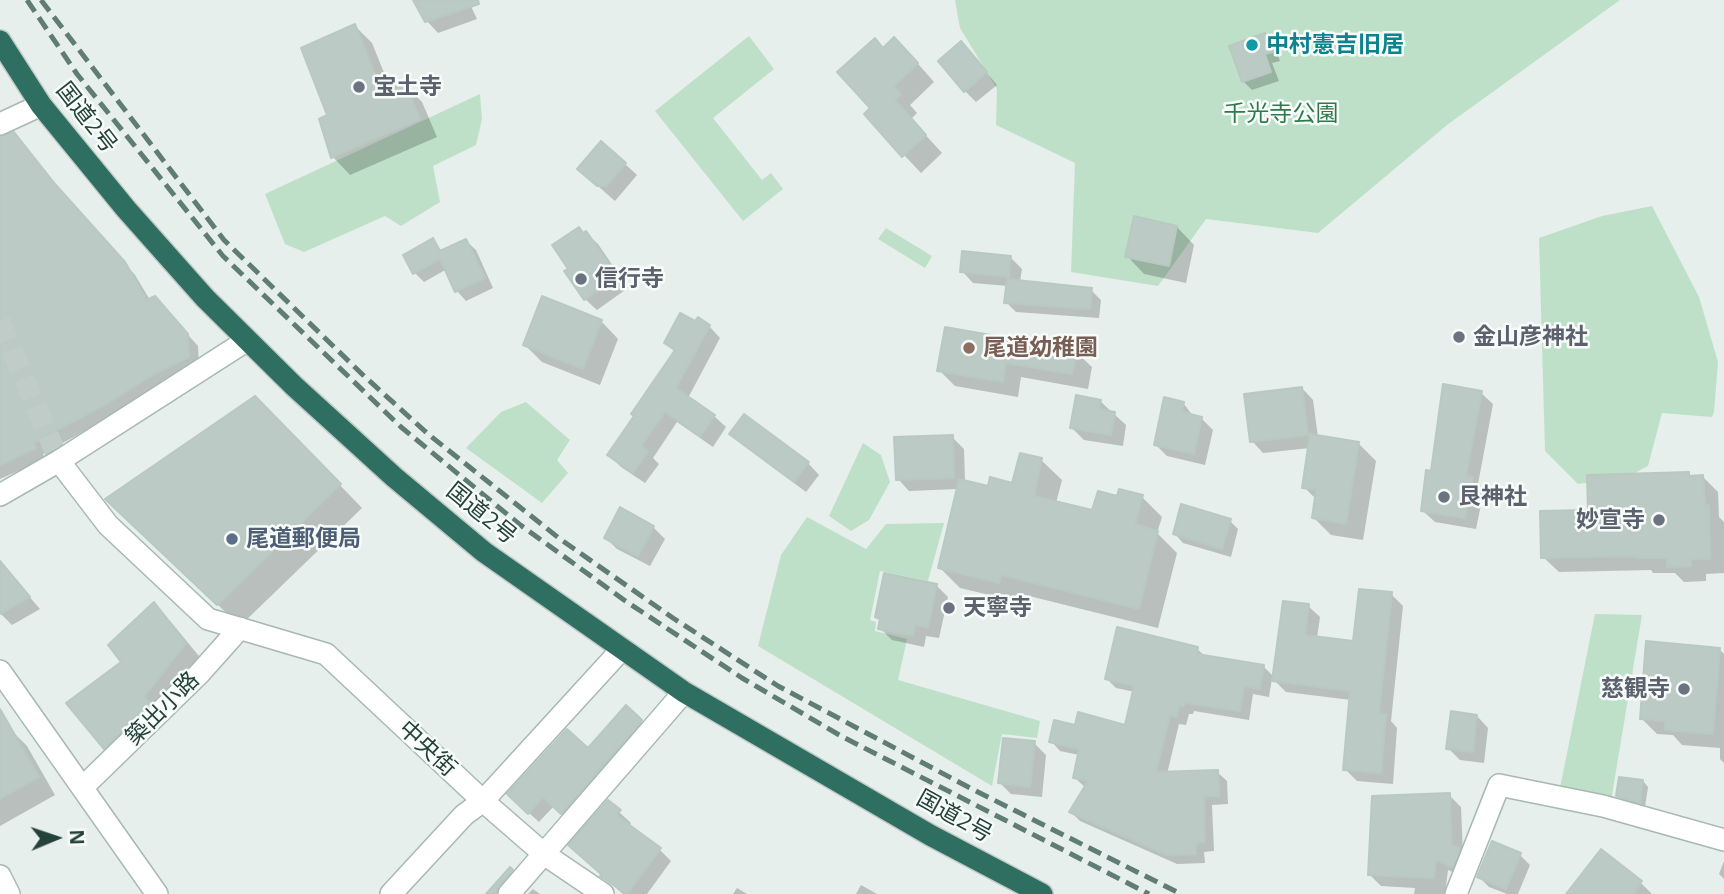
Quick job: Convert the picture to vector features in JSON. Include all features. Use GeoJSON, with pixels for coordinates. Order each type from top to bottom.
{"type":"FeatureCollection","features":[{"type":"Feature","properties":{"kind":"highway","name":"国道2号"},"geometry":{"type":"LineString","coordinates":[[0,41],[41,105],[126,209],[246,341],[394,477],[484,552],[684,692],[1031,892]]}},
{"type":"Feature","properties":{"kind":"street"},"geometry":{"type":"LineString","coordinates":[[0,124],[41,105]]}},
{"type":"Feature","properties":{"kind":"street"},"geometry":{"type":"LineString","coordinates":[[0,495],[246,341]]}},
{"type":"Feature","properties":{"kind":"street","name":"中央街"},"geometry":{"type":"LineString","coordinates":[[59,460],[108,525],[208,619],[326,654],[483,801],[544,854],[603,894]]}},
{"type":"Feature","properties":{"kind":"street","name":"築出小路"},"geometry":{"type":"LineString","coordinates":[[83,787],[199,674],[240,628]]}},
{"type":"Feature","properties":{"kind":"street"},"geometry":{"type":"LineString","coordinates":[[391,894],[464,815],[483,801],[621,649]]}},
{"type":"Feature","properties":{"kind":"street"},"geometry":{"type":"LineString","coordinates":[[0,671],[157,894]]}},
{"type":"Feature","properties":{"kind":"street"},"geometry":{"type":"LineString","coordinates":[[509,894],[684,692]]}},
{"type":"Feature","properties":{"kind":"street"},"geometry":{"type":"LineString","coordinates":[[1456,894],[1499,785],[1603,806],[1724,840]]}},
{"type":"Feature","properties":{"kind":"street"},"geometry":{"type":"LineString","coordinates":[[0,876],[9,894]]}},
{"type":"Feature","properties":{"kind":"green space","name":"千光寺公園"},"geometry":{"type":"Polygon","coordinates":[[[955,0],[1620,0],[1447,125],[1318,233],[1206,219],[1158,286],[1071,272],[1075,163],[996,125],[997,89],[960,28],[955,0]]]}},
{"type":"Feature","properties":{"kind":"green space"},"geometry":{"type":"Polygon","coordinates":[[[749,36],[774,69],[713,118],[762,180],[771,173],[783,189],[743,221],[655,111],[749,36]]]}},
{"type":"Feature","properties":{"kind":"green space"},"geometry":{"type":"Polygon","coordinates":[[[480,94],[482,119],[476,145],[433,166],[440,202],[401,226],[385,216],[304,252],[285,244],[265,194],[480,94]]]}},
{"type":"Feature","properties":{"kind":"green space"},"geometry":{"type":"Polygon","coordinates":[[[1652,206],[1699,297],[1718,362],[1714,412],[1712,417],[1662,413],[1648,466],[1625,478],[1578,484],[1545,451],[1539,238],[1602,216],[1652,206]]]}},
{"type":"Feature","properties":{"kind":"green space"},"geometry":{"type":"Polygon","coordinates":[[[886,228],[932,256],[925,268],[878,239],[886,228]]]}},
{"type":"Feature","properties":{"kind":"green space"},"geometry":{"type":"Polygon","coordinates":[[[526,402],[570,440],[557,460],[568,473],[542,503],[466,448],[501,412],[526,402]]]}},
{"type":"Feature","properties":{"kind":"green space"},"geometry":{"type":"Polygon","coordinates":[[[863,443],[881,455],[890,482],[869,520],[851,531],[829,516],[863,443]]]}},
{"type":"Feature","properties":{"kind":"green space"},"geometry":{"type":"Polygon","coordinates":[[[807,517],[866,549],[886,524],[944,523],[928,581],[880,571],[870,620],[876,622],[875,631],[907,639],[898,680],[1040,721],[1037,738],[1002,734],[992,786],[758,646],[781,555],[807,517]]]}},
{"type":"Feature","properties":{"kind":"green space"},"geometry":{"type":"Polygon","coordinates":[[[1595,614],[1642,615],[1611,801],[1560,788],[1595,614]]]}},
{"type":"Feature","properties":{"kind":"building"},"geometry":{"type":"Polygon","coordinates":[[[413,0],[478,0],[479,4],[425,22],[413,0]]]}},
{"type":"Feature","properties":{"kind":"building"},"geometry":{"type":"Polygon","coordinates":[[[355,24],[382,92],[405,82],[420,119],[331,158],[319,119],[327,115],[301,48],[355,24]]]}},
{"type":"Feature","properties":{"kind":"building"},"geometry":{"type":"Polygon","coordinates":[[[1265,33],[1272,52],[1265,54],[1271,72],[1242,82],[1229,46],[1265,33]]]}},
{"type":"Feature","properties":{"kind":"building"},"geometry":{"type":"Polygon","coordinates":[[[894,37],[918,63],[894,86],[901,95],[895,100],[926,135],[902,157],[864,114],[870,108],[837,72],[875,38],[883,48],[894,37]]]}},
{"type":"Feature","properties":{"kind":"building"},"geometry":{"type":"Polygon","coordinates":[[[961,41],[987,72],[964,92],[938,61],[961,41]]]}},
{"type":"Feature","properties":{"kind":"building"},"geometry":{"type":"Polygon","coordinates":[[[14,132],[55,184],[125,262],[147,300],[155,296],[188,334],[189,357],[33,443],[36,448],[0,465],[0,137],[14,132]]]}},
{"type":"Feature","properties":{"kind":"building"},"geometry":{"type":"Polygon","coordinates":[[[601,141],[626,163],[606,186],[597,186],[577,169],[601,141]]]}},
{"type":"Feature","properties":{"kind":"building"},"geometry":{"type":"Polygon","coordinates":[[[1134,216],[1177,226],[1169,266],[1125,257],[1134,216]]]}},
{"type":"Feature","properties":{"kind":"building"},"geometry":{"type":"Polygon","coordinates":[[[579,227],[583,233],[586,231],[618,276],[584,300],[564,271],[568,269],[552,245],[579,227]]]}},
{"type":"Feature","properties":{"kind":"building"},"geometry":{"type":"Polygon","coordinates":[[[433,238],[440,251],[466,239],[485,278],[455,292],[440,259],[413,274],[403,255],[433,238]]]}},
{"type":"Feature","properties":{"kind":"building"},"geometry":{"type":"Polygon","coordinates":[[[962,251],[1011,256],[1009,277],[960,272],[962,251]]]}},
{"type":"Feature","properties":{"kind":"building"},"geometry":{"type":"Polygon","coordinates":[[[1007,279],[1092,288],[1090,309],[1004,303],[1007,279]]]}},
{"type":"Feature","properties":{"kind":"building"},"geometry":{"type":"Polygon","coordinates":[[[542,296],[602,320],[583,369],[523,345],[542,296]]]}},
{"type":"Feature","properties":{"kind":"building"},"geometry":{"type":"Polygon","coordinates":[[[680,313],[695,321],[698,317],[710,325],[676,388],[715,415],[700,436],[665,412],[641,446],[648,451],[633,473],[607,455],[634,416],[631,414],[675,350],[664,343],[680,313]]]}},
{"type":"Feature","properties":{"kind":"building"},"geometry":{"type":"Polygon","coordinates":[[[945,327],[1077,350],[1072,374],[1006,363],[1003,382],[937,371],[945,327]]]}},
{"type":"Feature","properties":{"kind":"building"},"geometry":{"type":"Polygon","coordinates":[[[1443,384],[1482,391],[1466,476],[1473,477],[1465,518],[1421,511],[1426,470],[1431,471],[1443,384]]]}},
{"type":"Feature","properties":{"kind":"building"},"geometry":{"type":"Polygon","coordinates":[[[1302,387],[1308,435],[1250,442],[1244,394],[1302,387]]]}},
{"type":"Feature","properties":{"kind":"building"},"geometry":{"type":"Polygon","coordinates":[[[1076,395],[1101,400],[1099,409],[1115,412],[1111,435],[1070,428],[1076,395]]]}},
{"type":"Feature","properties":{"kind":"building"},"geometry":{"type":"Polygon","coordinates":[[[255,396],[341,484],[217,605],[105,499],[255,396]]]}},
{"type":"Feature","properties":{"kind":"building"},"geometry":{"type":"Polygon","coordinates":[[[1164,397],[1184,402],[1182,412],[1202,417],[1194,454],[1154,445],[1164,397]]]}},
{"type":"Feature","properties":{"kind":"building"},"geometry":{"type":"Polygon","coordinates":[[[744,414],[809,462],[794,482],[729,434],[744,414]]]}},
{"type":"Feature","properties":{"kind":"building"},"geometry":{"type":"Polygon","coordinates":[[[1310,434],[1359,442],[1346,524],[1312,518],[1316,490],[1302,488],[1310,434]]]}},
{"type":"Feature","properties":{"kind":"building"},"geometry":{"type":"Polygon","coordinates":[[[953,435],[954,478],[896,480],[894,437],[953,435]]]}},
{"type":"Feature","properties":{"kind":"building"},"geometry":{"type":"Polygon","coordinates":[[[1020,453],[1042,458],[1034,496],[1092,510],[1098,491],[1117,496],[1119,489],[1143,495],[1135,524],[1158,531],[1139,609],[1001,575],[999,583],[938,568],[959,479],[988,486],[990,477],[1012,483],[1020,453]]]}},
{"type":"Feature","properties":{"kind":"building"},"geometry":{"type":"Polygon","coordinates":[[[1689,472],[1689,476],[1703,475],[1705,505],[1709,505],[1710,559],[1691,559],[1691,566],[1667,567],[1667,558],[1541,558],[1540,511],[1588,510],[1587,475],[1689,472]]]}},
{"type":"Feature","properties":{"kind":"building"},"geometry":{"type":"Polygon","coordinates":[[[1181,504],[1231,519],[1222,549],[1173,534],[1181,504]]]}},
{"type":"Feature","properties":{"kind":"building"},"geometry":{"type":"Polygon","coordinates":[[[620,507],[654,526],[638,556],[604,538],[620,507]]]}},
{"type":"Feature","properties":{"kind":"building"},"geometry":{"type":"Polygon","coordinates":[[[0,561],[30,597],[0,614],[0,561]]]}},
{"type":"Feature","properties":{"kind":"building"},"geometry":{"type":"Polygon","coordinates":[[[884,573],[937,584],[928,627],[915,625],[913,636],[878,629],[880,619],[875,617],[884,573]]]}},
{"type":"Feature","properties":{"kind":"building"},"geometry":{"type":"Polygon","coordinates":[[[1359,589],[1392,592],[1379,714],[1386,714],[1381,773],[1343,770],[1350,691],[1272,681],[1283,601],[1309,604],[1305,635],[1353,641],[1359,589]]]}},
{"type":"Feature","properties":{"kind":"building"},"geometry":{"type":"Polygon","coordinates":[[[154,602],[186,643],[144,697],[150,703],[104,749],[66,703],[121,662],[108,645],[154,602]]]}},
{"type":"Feature","properties":{"kind":"building"},"geometry":{"type":"Polygon","coordinates":[[[1117,627],[1198,647],[1197,654],[1264,665],[1260,689],[1244,686],[1240,711],[1185,703],[1184,706],[1179,705],[1177,717],[1170,715],[1156,772],[1218,770],[1219,796],[1204,796],[1205,842],[1196,843],[1196,854],[1167,855],[1069,812],[1088,781],[1073,778],[1079,749],[1049,742],[1054,720],[1075,725],[1078,712],[1125,725],[1134,686],[1105,679],[1117,627]]]}},
{"type":"Feature","properties":{"kind":"building"},"geometry":{"type":"Polygon","coordinates":[[[1646,641],[1720,648],[1713,734],[1665,730],[1666,721],[1640,719],[1646,641]]]}},
{"type":"Feature","properties":{"kind":"building"},"geometry":{"type":"Polygon","coordinates":[[[626,705],[642,720],[561,814],[543,797],[528,814],[507,794],[567,729],[588,748],[626,705]]]}},
{"type":"Feature","properties":{"kind":"building"},"geometry":{"type":"Polygon","coordinates":[[[0,709],[39,777],[0,799],[0,709]]]}},
{"type":"Feature","properties":{"kind":"building"},"geometry":{"type":"Polygon","coordinates":[[[1451,711],[1477,715],[1473,752],[1446,749],[1451,711]]]}},
{"type":"Feature","properties":{"kind":"building"},"geometry":{"type":"Polygon","coordinates":[[[1003,738],[1035,741],[1030,787],[998,783],[1003,738]]]}},
{"type":"Feature","properties":{"kind":"building"},"geometry":{"type":"Polygon","coordinates":[[[1619,777],[1643,780],[1640,803],[1616,796],[1619,777]]]}},
{"type":"Feature","properties":{"kind":"building"},"geometry":{"type":"Polygon","coordinates":[[[1450,793],[1451,845],[1460,849],[1453,867],[1436,860],[1434,878],[1368,875],[1372,796],[1450,793]]]}},
{"type":"Feature","properties":{"kind":"building"},"geometry":{"type":"Polygon","coordinates":[[[608,800],[621,810],[616,815],[661,848],[627,894],[600,876],[601,874],[568,845],[608,800]]]}},
{"type":"Feature","properties":{"kind":"building"},"geometry":{"type":"Polygon","coordinates":[[[1492,841],[1521,853],[1506,889],[1477,877],[1492,841]]]}},
{"type":"Feature","properties":{"kind":"building"},"geometry":{"type":"Polygon","coordinates":[[[1601,849],[1642,881],[1633,894],[1566,894],[1601,849]]]}},
{"type":"Feature","properties":{"kind":"building"},"geometry":{"type":"Polygon","coordinates":[[[510,867],[513,870],[499,886],[496,894],[486,894],[510,867]]]}},
{"type":"Feature","properties":{"kind":"tunnel"},"geometry":{"type":"LineString","coordinates":[[0,321],[59,461]]}},
{"type":"Feature","properties":{"kind":"railway"},"geometry":{"type":"LineString","coordinates":[[27,0],[77,74],[223,256],[401,427],[519,524],[624,600],[742,678],[841,736],[1149,894]]}},
{"type":"Feature","properties":{"kind":"railway"},"geometry":{"type":"LineString","coordinates":[[41,0],[224,240],[428,434],[560,539],[673,618],[778,686],[972,789],[1181,894]]}},
{"type":"Feature","properties":{"kind":"place","name":"中村憲吉旧居"},"geometry":{"type":"Point","coordinates":[1252,45]}},
{"type":"Feature","properties":{"kind":"place","name":"宝土寺"},"geometry":{"type":"Point","coordinates":[359,87]}},
{"type":"Feature","properties":{"kind":"place","name":"信行寺"},"geometry":{"type":"Point","coordinates":[581,279]}},
{"type":"Feature","properties":{"kind":"place","name":"金山彦神社"},"geometry":{"type":"Point","coordinates":[1459,337]}},
{"type":"Feature","properties":{"kind":"place","name":"尾道幼稚園"},"geometry":{"type":"Point","coordinates":[969,348]}},
{"type":"Feature","properties":{"kind":"place","name":"艮神社"},"geometry":{"type":"Point","coordinates":[1444,497]}},
{"type":"Feature","properties":{"kind":"place","name":"妙宣寺"},"geometry":{"type":"Point","coordinates":[1659,520]}},
{"type":"Feature","properties":{"kind":"place","name":"尾道郵便局"},"geometry":{"type":"Point","coordinates":[232,539]}},
{"type":"Feature","properties":{"kind":"place","name":"天寧寺"},"geometry":{"type":"Point","coordinates":[949,608]}},
{"type":"Feature","properties":{"kind":"place","name":"慈観寺"},"geometry":{"type":"Point","coordinates":[1684,689]}}]}
